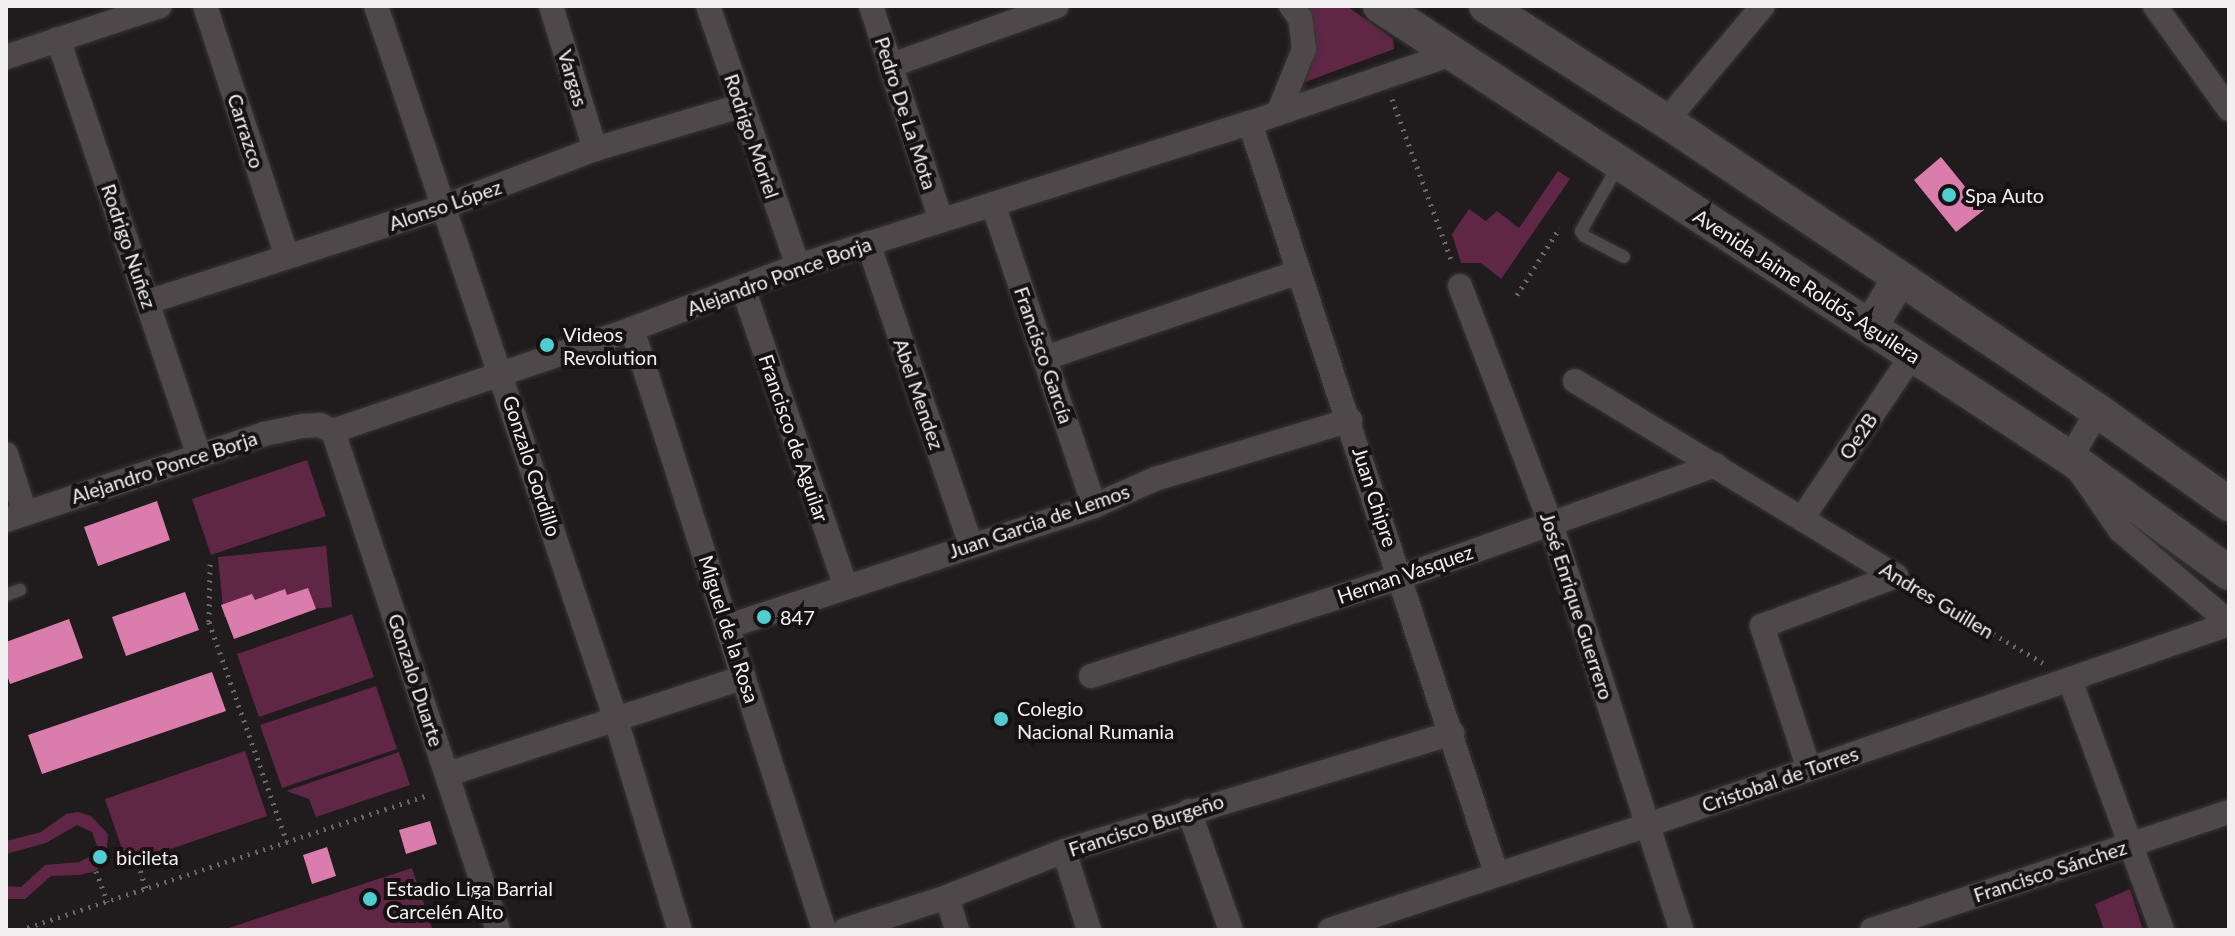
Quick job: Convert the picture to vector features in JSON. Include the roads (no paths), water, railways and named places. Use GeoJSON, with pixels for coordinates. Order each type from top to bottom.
{"type":"FeatureCollection","features":[{"type":"Feature","properties":{"kind":"street"},"geometry":{"type":"LineString","coordinates":[[6,57],[160,6]]}},
{"type":"Feature","properties":{"kind":"street","name":"Carrazco"},"geometry":{"type":"LineString","coordinates":[[205,6],[287,257]]}},
{"type":"Feature","properties":{"kind":"street","name":"Gonzalo Gordillo"},"geometry":{"type":"LineString","coordinates":[[376,6],[616,720],[680,930]]}},
{"type":"Feature","properties":{"kind":"street","name":"Vargas"},"geometry":{"type":"LineString","coordinates":[[551,6],[595,149]]}},
{"type":"Feature","properties":{"kind":"street","name":"Rodrigo Moriel"},"geometry":{"type":"LineString","coordinates":[[708,6],[740,106],[798,266]]}},
{"type":"Feature","properties":{"kind":"street","name":"Pedro De La Mota"},"geometry":{"type":"LineString","coordinates":[[871,6],[941,220]]}},
{"type":"Feature","properties":{"kind":"street"},"geometry":{"type":"LineString","coordinates":[[892,65],[1057,6]]}},
{"type":"Feature","properties":{"kind":"street"},"geometry":{"type":"LineString","coordinates":[[1279,111],[1304,49],[1300,18],[1291,6]]}},
{"type":"Feature","properties":{"kind":"street","name":"Avenida Jaime Roldós Aguilera"},"geometry":{"type":"LineString","coordinates":[[1380,6],[2070,458],[2229,573]]}},
{"type":"Feature","properties":{"kind":"street"},"geometry":{"type":"LineString","coordinates":[[1486,6],[1666,121],[2098,411],[2229,504]]}},
{"type":"Feature","properties":{"kind":"street"},"geometry":{"type":"LineString","coordinates":[[1666,121],[1763,6]]}},
{"type":"Feature","properties":{"kind":"street"},"geometry":{"type":"LineString","coordinates":[[2155,6],[2229,109]]}},
{"type":"Feature","properties":{"kind":"street","name":"Rodrigo Nuñez"},"geometry":{"type":"LineString","coordinates":[[58,39],[198,453]]}},
{"type":"Feature","properties":{"kind":"street","name":"Alejandro Ponce Borja"},"geometry":{"type":"LineString","coordinates":[[16,516],[198,453],[303,426],[320,425],[333,431],[632,329],[798,266],[1250,123],[1452,54]]}},
{"type":"Feature","properties":{"kind":"street","name":"Alonso López"},"geometry":{"type":"LineString","coordinates":[[148,302],[443,207],[595,149],[740,106]]}},
{"type":"Feature","properties":{"kind":"street","name":"Juan Chipre"},"geometry":{"type":"LineString","coordinates":[[1250,123],[1350,420],[1496,873]]}},
{"type":"Feature","properties":{"kind":"street","name":"Francisco García"},"geometry":{"type":"LineString","coordinates":[[993,204],[1094,506]]}},
{"type":"Feature","properties":{"kind":"street","name":"Abel Mendez"},"geometry":{"type":"LineString","coordinates":[[868,243],[971,545]]}},
{"type":"Feature","properties":{"kind":"street"},"geometry":{"type":"LineString","coordinates":[[1045,358],[1299,272]]}},
{"type":"Feature","properties":{"kind":"street"},"geometry":{"type":"LineString","coordinates":[[1870,327],[1900,278]]}},
{"type":"Feature","properties":{"kind":"street","name":"José Enrique Guerrero"},"geometry":{"type":"LineString","coordinates":[[1460,286],[1551,524],[1681,930]]}},
{"type":"Feature","properties":{"kind":"street","name":"Francisco de Aguilar"},"geometry":{"type":"LineString","coordinates":[[743,288],[846,587]]}},
{"type":"Feature","properties":{"kind":"street","name":"Miguel de la Rosa"},"geometry":{"type":"LineString","coordinates":[[632,329],[824,930]]}},
{"type":"Feature","properties":{"kind":"street","name":"Oe2B"},"geometry":{"type":"LineString","coordinates":[[1803,517],[1913,354]]}},
{"type":"Feature","properties":{"kind":"street","name":"Andres Guillen"},"geometry":{"type":"LineString","coordinates":[[1575,381],[1896,576],[1766,621],[1762,626],[1809,769]]}},
{"type":"Feature","properties":{"kind":"street"},"geometry":{"type":"LineString","coordinates":[[2098,411],[2070,458],[2120,530],[2229,623]]}},
{"type":"Feature","properties":{"kind":"street","name":"Juan Garcia de Lemos"},"geometry":{"type":"LineString","coordinates":[[729,626],[1094,506],[1155,479],[1350,420]]}},
{"type":"Feature","properties":{"kind":"street","name":"Gonzalo Duarte"},"geometry":{"type":"LineString","coordinates":[[333,431],[498,930]]}},
{"type":"Feature","properties":{"kind":"street"},"geometry":{"type":"LineString","coordinates":[[6,454],[16,516]]}},
{"type":"Feature","properties":{"kind":"street","name":"Hernan Vasquez"},"geometry":{"type":"LineString","coordinates":[[1091,676],[1401,577],[1716,465]]}},
{"type":"Feature","properties":{"kind":"street","name":"Cristobal de Torres"},"geometry":{"type":"LineString","coordinates":[[1330,930],[1648,825],[2229,623]]}},
{"type":"Feature","properties":{"kind":"street"},"geometry":{"type":"LineString","coordinates":[[450,781],[744,677]]}},
{"type":"Feature","properties":{"kind":"street"},"geometry":{"type":"LineString","coordinates":[[2070,680],[2162,930]]}},
{"type":"Feature","properties":{"kind":"street","name":"Francisco Burgeño"},"geometry":{"type":"LineString","coordinates":[[845,930],[947,897],[1064,851],[1452,733]]}},
{"type":"Feature","properties":{"kind":"street"},"geometry":{"type":"LineString","coordinates":[[1189,811],[1231,930]]}},
{"type":"Feature","properties":{"kind":"street","name":"Francisco Sánchez"},"geometry":{"type":"LineString","coordinates":[[1872,930],[2229,812]]}},
{"type":"Feature","properties":{"kind":"street"},"geometry":{"type":"LineString","coordinates":[[1064,851],[1089,930]]}},
{"type":"Feature","properties":{"kind":"street"},"geometry":{"type":"LineString","coordinates":[[947,897],[957,930]]}},
{"type":"Feature","properties":{"kind":"lane"},"geometry":{"type":"LineString","coordinates":[[1620,163],[1581,231],[1584,236],[1624,257]]}},
{"type":"Feature","properties":{"kind":"lane"},"geometry":{"type":"LineString","coordinates":[[6,595],[20,590]]}},
{"type":"Feature","properties":{"kind":"place","name":"Spa Auto"},"geometry":{"type":"Point","coordinates":[1949,195]}},
{"type":"Feature","properties":{"kind":"place","name":"Videos Revolution"},"geometry":{"type":"Point","coordinates":[547,345]}},
{"type":"Feature","properties":{"kind":"place","name":"847"},"geometry":{"type":"Point","coordinates":[764,617]}},
{"type":"Feature","properties":{"kind":"place","name":"Colegio Nacional Rumania"},"geometry":{"type":"Point","coordinates":[1001,719]}},
{"type":"Feature","properties":{"kind":"place","name":"bicileta"},"geometry":{"type":"Point","coordinates":[100,857]}},
{"type":"Feature","properties":{"kind":"place","name":"Estadio Liga Barrial Carcelén Alto"},"geometry":{"type":"Point","coordinates":[370,899]}}]}
